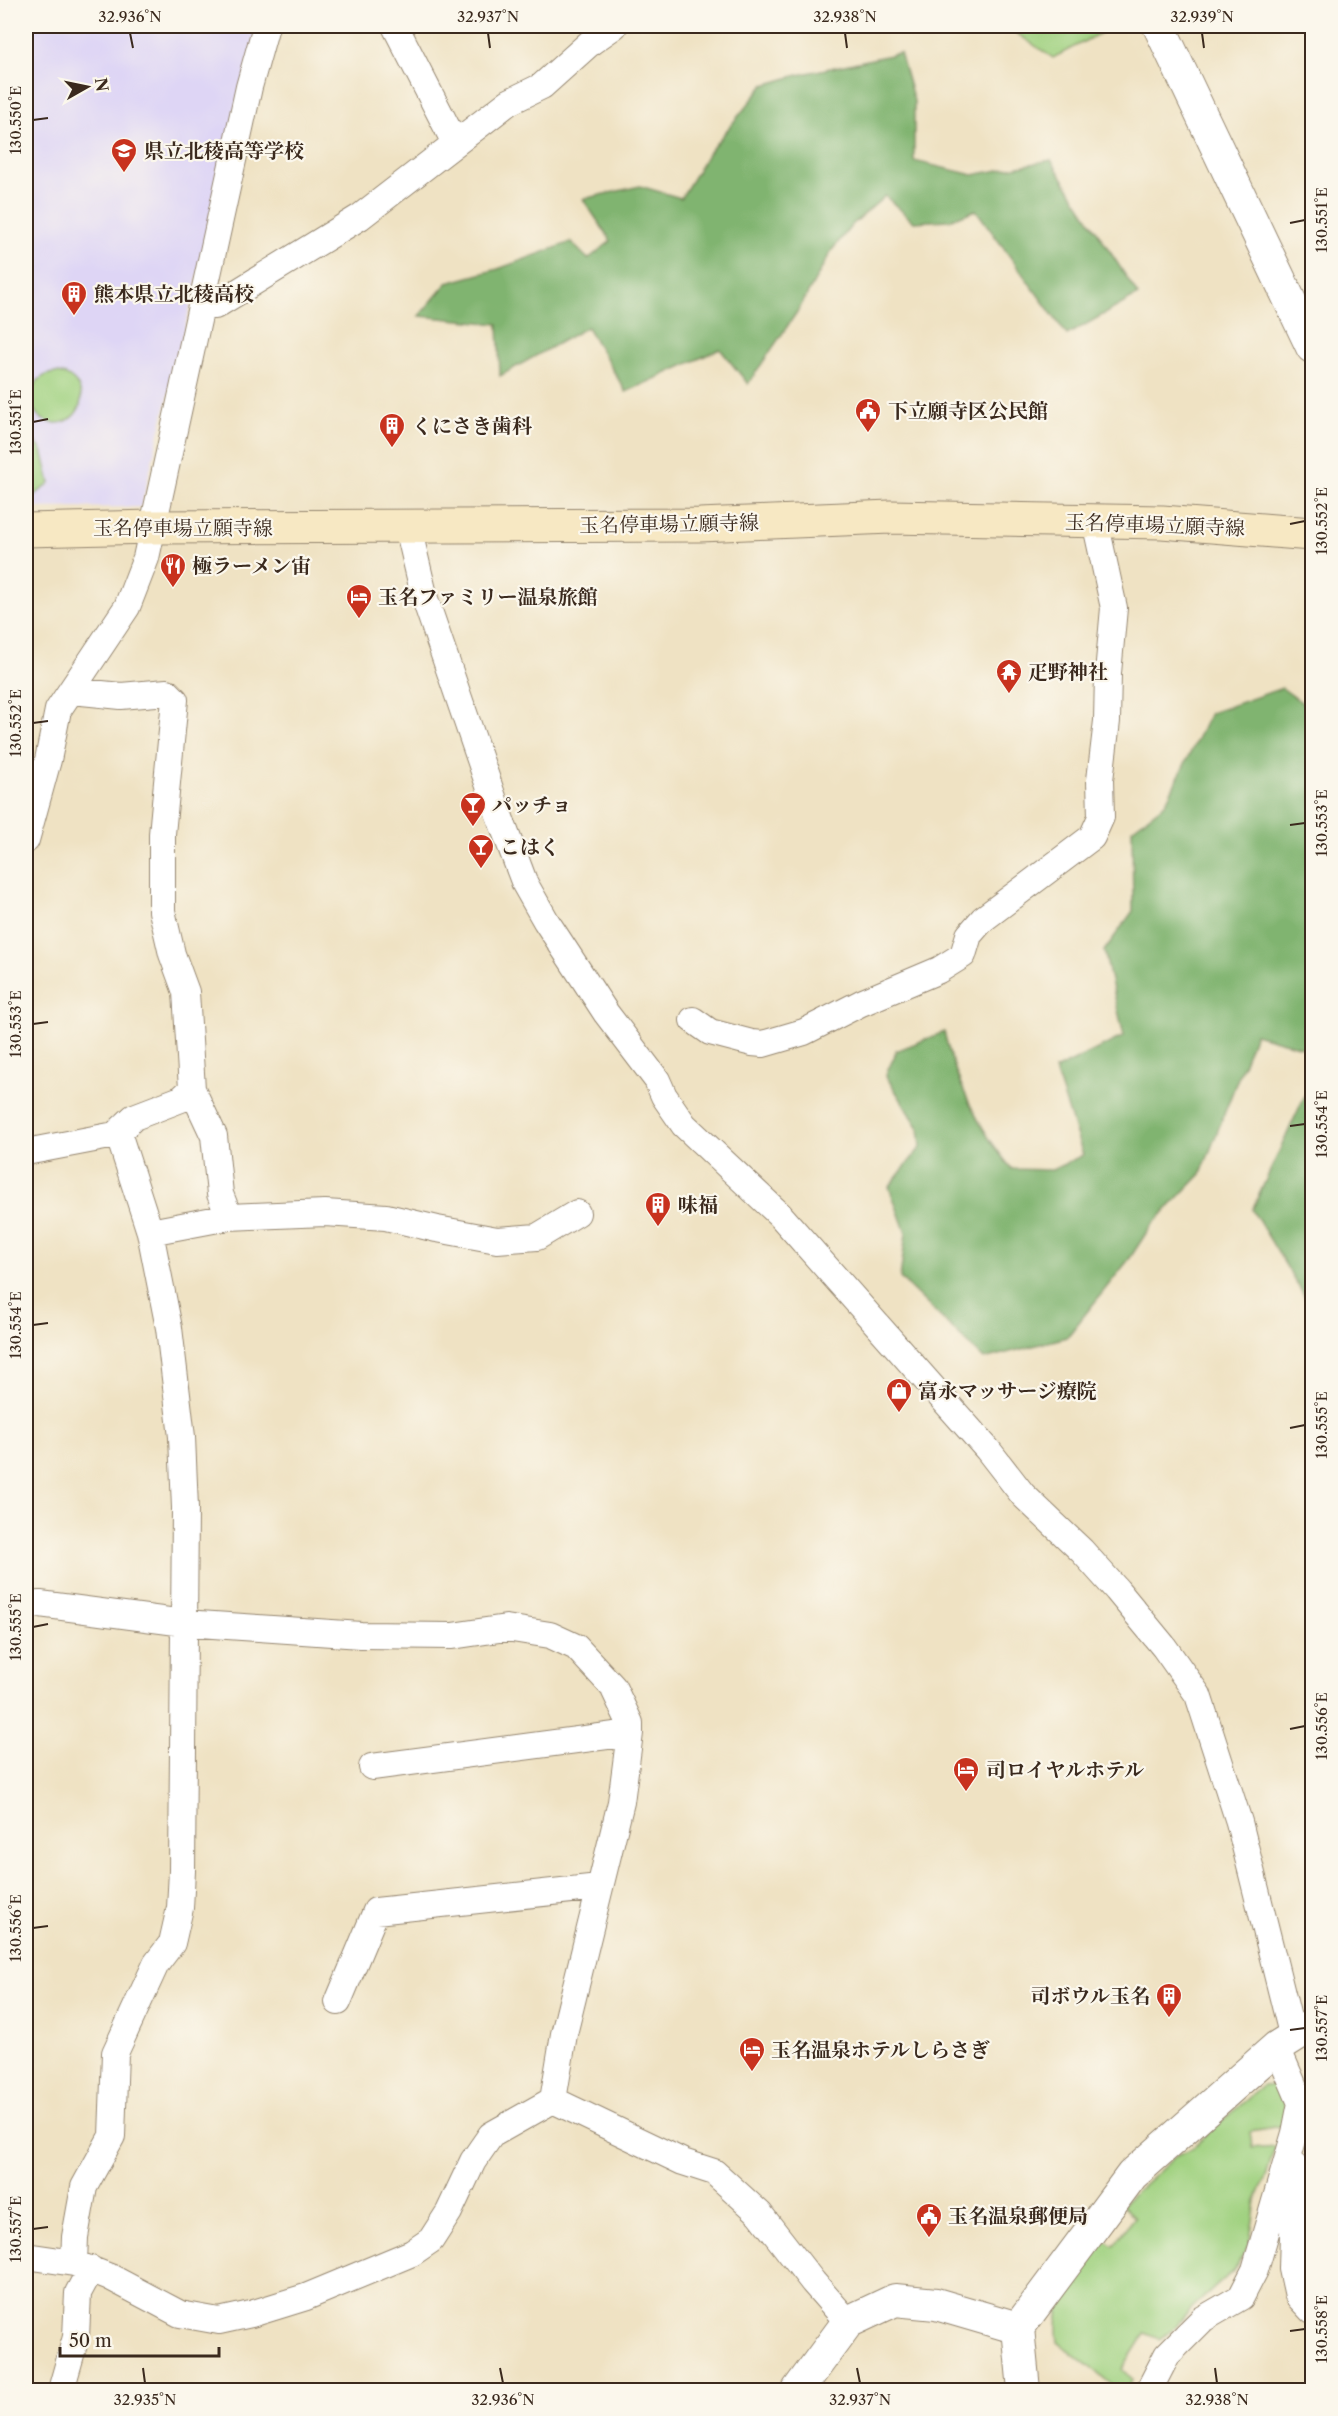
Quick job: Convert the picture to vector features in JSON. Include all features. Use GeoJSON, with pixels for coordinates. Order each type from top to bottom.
{"type":"FeatureCollection","features":[{"type":"Feature","properties":{"kind":"main road","name":"玉名停車場立願寺線"},"geometry":{"type":"LineString","coordinates":[[26,530],[152,527],[700,525],[890,517],[1162,522],[1312,534]]}},
{"type":"Feature","properties":{"kind":"street"},"geometry":{"type":"LineString","coordinates":[[26,840],[48,760],[58,710],[127,607],[146,558],[249,87],[266,26]]}},
{"type":"Feature","properties":{"kind":"street"},"geometry":{"type":"LineString","coordinates":[[395,26],[455,142]]}},
{"type":"Feature","properties":{"kind":"street"},"geometry":{"type":"LineString","coordinates":[[202,305],[215,306],[360,217],[509,102],[542,86],[591,42],[614,26]]}},
{"type":"Feature","properties":{"kind":"street"},"geometry":{"type":"LineString","coordinates":[[1159,26],[1312,347]]}},
{"type":"Feature","properties":{"kind":"street"},"geometry":{"type":"LineString","coordinates":[[693,1020],[710,1032],[763,1044],[804,1032],[861,1003],[939,970],[963,955],[969,935],[983,919],[1092,837],[1101,817],[1100,780],[1107,721],[1108,673],[1114,608],[1095,521]]}},
{"type":"Feature","properties":{"kind":"street"},"geometry":{"type":"LineString","coordinates":[[408,527],[425,598],[525,884],[546,921],[606,1013],[657,1080],[664,1096],[684,1125],[780,1215],[988,1450],[1023,1495],[1082,1551],[1103,1575],[1190,1680],[1198,1695],[1239,1822],[1294,2037],[1301,2103],[1295,2133],[1255,2270],[1241,2297],[1203,2319],[1167,2355],[1149,2391]]}},
{"type":"Feature","properties":{"kind":"street"},"geometry":{"type":"LineString","coordinates":[[72,691],[121,696],[167,692],[175,700],[162,834],[162,911],[172,954],[186,992],[192,1089],[214,1136],[220,1194],[229,1217]]}},
{"type":"Feature","properties":{"kind":"street"},"geometry":{"type":"LineString","coordinates":[[26,1152],[115,1135],[134,1117],[180,1099],[192,1089]]}},
{"type":"Feature","properties":{"kind":"street"},"geometry":{"type":"LineString","coordinates":[[61,2391],[76,2337],[78,2293],[83,2266],[75,2237],[84,2187],[112,2136],[115,2053],[156,1964],[172,1943],[180,1908],[185,1508],[182,1437],[169,1328],[150,1232],[121,1142],[115,1135]]}},
{"type":"Feature","properties":{"kind":"street"},"geometry":{"type":"LineString","coordinates":[[150,1232],[229,1217],[325,1213],[386,1217],[437,1230],[497,1240],[537,1237],[577,1213]]}},
{"type":"Feature","properties":{"kind":"street"},"geometry":{"type":"LineString","coordinates":[[26,1605],[40,1604],[184,1623],[414,1637],[452,1636],[506,1628],[549,1635],[576,1647],[613,1687],[630,1723],[630,1733],[621,1802],[564,2034],[553,2100]]}},
{"type":"Feature","properties":{"kind":"street"},"geometry":{"type":"LineString","coordinates":[[372,1767],[630,1733]]}},
{"type":"Feature","properties":{"kind":"street"},"geometry":{"type":"LineString","coordinates":[[338,2002],[376,1911],[599,1887]]}},
{"type":"Feature","properties":{"kind":"street"},"geometry":{"type":"LineString","coordinates":[[1024,2391],[1018,2328],[1132,2175],[1294,2037]]}},
{"type":"Feature","properties":{"kind":"street"},"geometry":{"type":"LineString","coordinates":[[26,2256],[83,2266],[110,2277],[180,2314],[219,2321],[251,2314],[306,2297],[412,2253],[431,2240],[449,2212],[473,2162],[491,2136],[553,2100]]}},
{"type":"Feature","properties":{"kind":"street"},"geometry":{"type":"LineString","coordinates":[[553,2100],[683,2162],[714,2172],[760,2214],[848,2322]]}},
{"type":"Feature","properties":{"kind":"street"},"geometry":{"type":"LineString","coordinates":[[1295,2133],[1292,2269],[1298,2296],[1312,2311]]}},
{"type":"Feature","properties":{"kind":"street"},"geometry":{"type":"LineString","coordinates":[[798,2391],[848,2322],[895,2300],[936,2304],[1018,2328]]}},
{"type":"Feature","properties":{"kind":"shaded area","name":"県立北稜高等学校"},"geometry":{"type":"Polygon","coordinates":[[[26,26],[259,26],[141,507],[26,508],[26,26]]]}},
{"type":"Feature","properties":{"kind":"green space"},"geometry":{"type":"Polygon","coordinates":[[[1006,26],[1114,26],[1053,58],[1006,26]]]}},
{"type":"Feature","properties":{"kind":"green space"},"geometry":{"type":"Polygon","coordinates":[[[900,53],[914,101],[914,161],[973,175],[1051,160],[1138,295],[1067,335],[976,210],[949,220],[914,222],[885,196],[852,225],[832,250],[799,309],[748,384],[720,349],[626,392],[587,327],[500,376],[498,324],[419,316],[447,283],[498,269],[571,242],[588,259],[611,241],[583,199],[640,186],[681,198],[709,152],[764,85],[798,75],[900,53]]]}},
{"type":"Feature","properties":{"kind":"green space"},"geometry":{"type":"Polygon","coordinates":[[[56,373],[74,380],[81,398],[74,416],[56,423],[38,416],[31,398],[38,380],[56,373]]]}},
{"type":"Feature","properties":{"kind":"green space"},"geometry":{"type":"Polygon","coordinates":[[[26,432],[42,450],[50,483],[29,500],[26,500],[26,432]]]}},
{"type":"Feature","properties":{"kind":"green space"},"geometry":{"type":"Polygon","coordinates":[[[1282,688],[1312,710],[1312,1050],[1255,1034],[1201,1174],[1150,1227],[1130,1258],[1067,1337],[984,1359],[900,1278],[906,1233],[889,1187],[921,1147],[919,1128],[886,1076],[888,1069],[896,1051],[944,1032],[970,1105],[989,1139],[1012,1169],[1052,1170],[1083,1155],[1055,1070],[1124,1036],[1104,951],[1133,911],[1132,829],[1165,804],[1210,713],[1282,688]]]}},
{"type":"Feature","properties":{"kind":"green space"},"geometry":{"type":"Polygon","coordinates":[[[1312,1080],[1312,1301],[1308,1302],[1252,1210],[1312,1080]]]}},
{"type":"Feature","properties":{"kind":"green space"},"geometry":{"type":"Polygon","coordinates":[[[1276,2085],[1285,2105],[1282,2126],[1250,2131],[1252,2148],[1275,2146],[1256,2201],[1249,2246],[1233,2271],[1193,2307],[1172,2330],[1160,2339],[1145,2333],[1122,2369],[1132,2380],[1128,2390],[1119,2390],[1058,2342],[1058,2315],[1066,2294],[1098,2236],[1113,2246],[1135,2217],[1122,2205],[1177,2155],[1193,2148],[1263,2086],[1276,2085]]]}},
{"type":"Feature","properties":{"kind":"place","name":"県立北稜高等学校"},"geometry":{"type":"Point","coordinates":[124,174]}},
{"type":"Feature","properties":{"kind":"place","name":"熊本県立北稜高校"},"geometry":{"type":"Point","coordinates":[74,317]}},
{"type":"Feature","properties":{"kind":"place","name":"下立願寺区公民館"},"geometry":{"type":"Point","coordinates":[868,434]}},
{"type":"Feature","properties":{"kind":"place","name":"くにさき歯科"},"geometry":{"type":"Point","coordinates":[392,449]}},
{"type":"Feature","properties":{"kind":"place","name":"極ラーメン宙"},"geometry":{"type":"Point","coordinates":[173,589]}},
{"type":"Feature","properties":{"kind":"place","name":"玉名ファミリー温泉旅館"},"geometry":{"type":"Point","coordinates":[359,620]}},
{"type":"Feature","properties":{"kind":"place","name":"疋野神社"},"geometry":{"type":"Point","coordinates":[1009,695]}},
{"type":"Feature","properties":{"kind":"place","name":"パッチョ"},"geometry":{"type":"Point","coordinates":[473,828]}},
{"type":"Feature","properties":{"kind":"place","name":"こはく"},"geometry":{"type":"Point","coordinates":[481,870]}},
{"type":"Feature","properties":{"kind":"place","name":"味福"},"geometry":{"type":"Point","coordinates":[658,1228]}},
{"type":"Feature","properties":{"kind":"place","name":"富永マッサージ療院"},"geometry":{"type":"Point","coordinates":[899,1414]}},
{"type":"Feature","properties":{"kind":"place","name":"司ロイヤルホテル"},"geometry":{"type":"Point","coordinates":[966,1793]}},
{"type":"Feature","properties":{"kind":"place","name":"司ボウル玉名"},"geometry":{"type":"Point","coordinates":[1169,2019]}},
{"type":"Feature","properties":{"kind":"place","name":"玉名温泉ホテルしらさぎ"},"geometry":{"type":"Point","coordinates":[752,2073]}},
{"type":"Feature","properties":{"kind":"place","name":"玉名温泉郵便局"},"geometry":{"type":"Point","coordinates":[929,2239]}}]}
